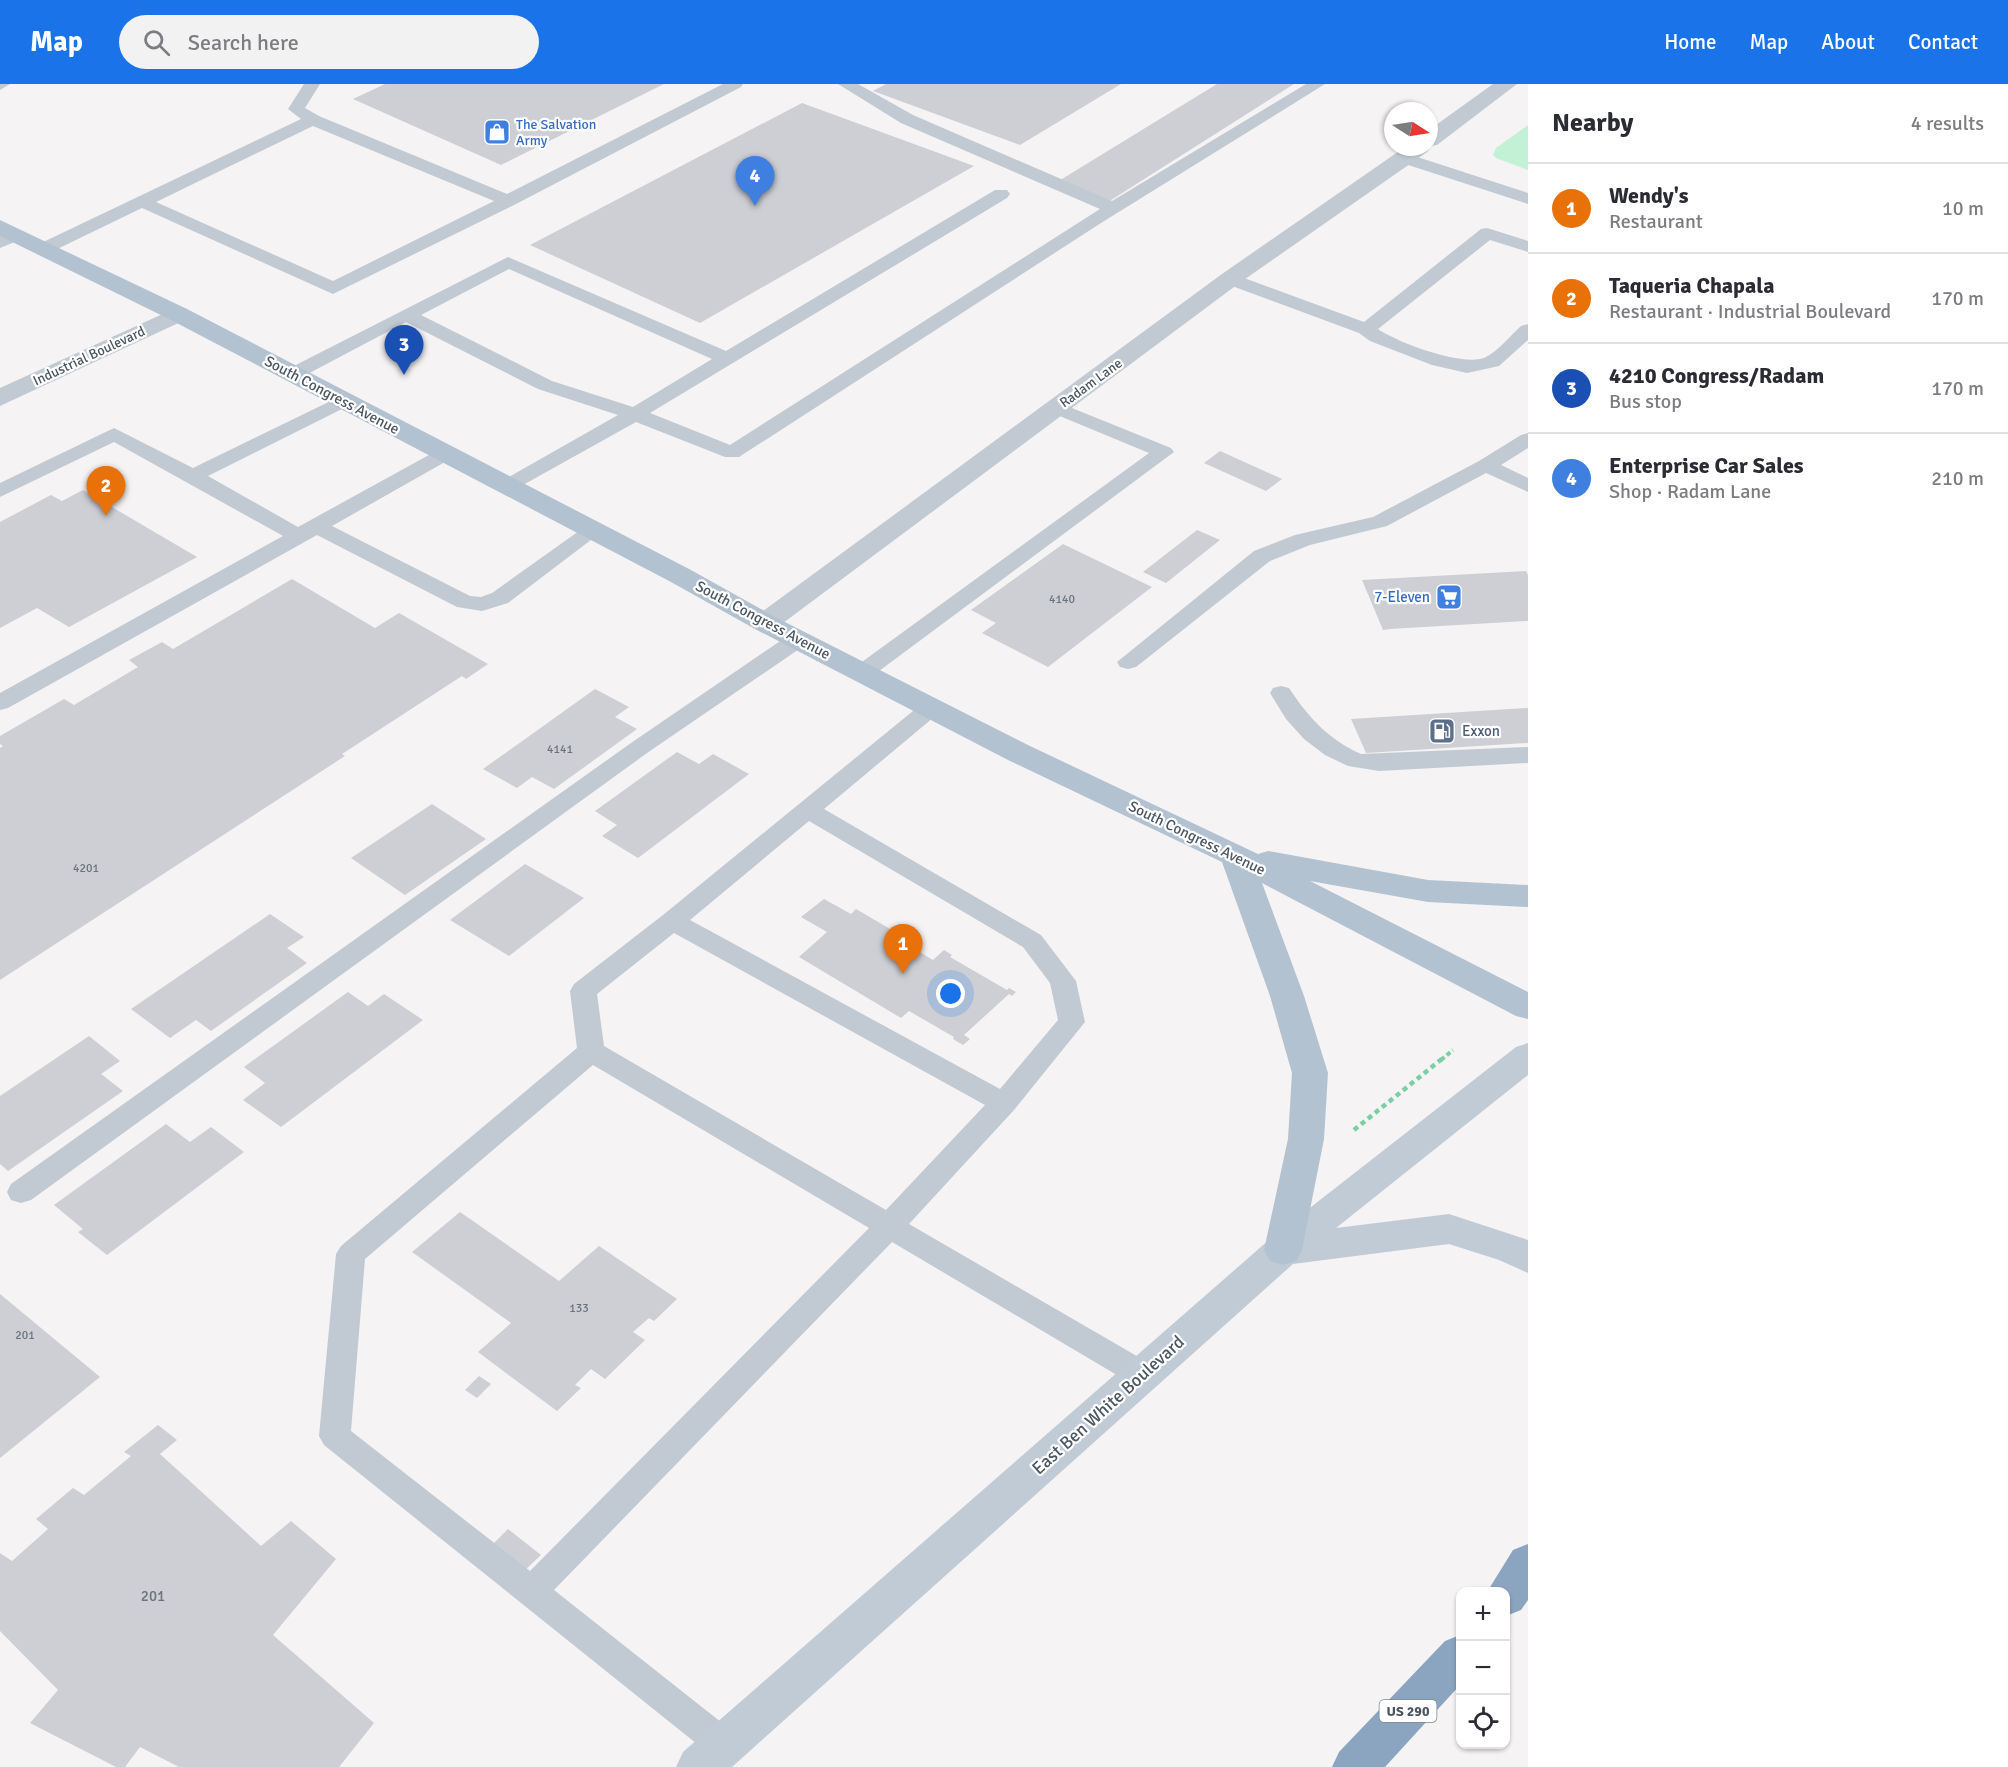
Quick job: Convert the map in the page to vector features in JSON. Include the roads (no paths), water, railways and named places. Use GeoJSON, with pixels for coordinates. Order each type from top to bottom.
{"type":"FeatureCollection","features":[{"type":"Feature","properties":{"kind":"highway"},"geometry":{"type":"LineString","coordinates":[[1510,1591],[1528,1563]]}},
{"type":"Feature","properties":{"kind":"highway"},"geometry":{"type":"LineString","coordinates":[[1510,1608],[1528,1592]]}},
{"type":"Feature","properties":{"kind":"highway","name":"US 290"},"geometry":{"type":"LineString","coordinates":[[1355,1767],[1456,1660]]}},
{"type":"Feature","properties":{"kind":"main road","name":"South Congress Avenue"},"geometry":{"type":"LineString","coordinates":[[5,235],[43,249],[178,314],[593,530],[797,640],[1019,753],[1236,856],[1528,1007]]}},
{"type":"Feature","properties":{"kind":"main road"},"geometry":{"type":"LineString","coordinates":[[1236,856],[1428,891],[1528,896]]}},
{"type":"Feature","properties":{"kind":"main road"},"geometry":{"type":"LineString","coordinates":[[1236,856],[1287,996],[1310,1073],[1306,1139],[1283,1250],[1449,1229],[1512,1250],[1528,1258]]}},
{"type":"Feature","properties":{"kind":"main road","name":"East Ben White Boulevard"},"geometry":{"type":"LineString","coordinates":[[712,1756],[1283,1250],[1528,1056]]}},
{"type":"Feature","properties":{"kind":"street"},"geometry":{"type":"LineString","coordinates":[[1438,134],[1507,84]]}},
{"type":"Feature","properties":{"kind":"street","name":"Radam Lane"},"geometry":{"type":"LineString","coordinates":[[765,623],[1230,279],[1406,156]]}},
{"type":"Feature","properties":{"kind":"street","name":"Industrial Boulevard"},"geometry":{"type":"LineString","coordinates":[[0,398],[178,314]]}},
{"type":"Feature","properties":{"kind":"lane"},"geometry":{"type":"LineString","coordinates":[[312,84],[296,110],[313,120],[508,201]]}},
{"type":"Feature","properties":{"kind":"lane"},"geometry":{"type":"LineString","coordinates":[[140,201],[333,288],[735,84]]}},
{"type":"Feature","properties":{"kind":"lane"},"geometry":{"type":"LineString","coordinates":[[846,84],[907,119],[1113,208]]}},
{"type":"Feature","properties":{"kind":"lane"},"geometry":{"type":"LineString","coordinates":[[406,315],[545,385],[635,414],[732,453],[1113,208],[1317,84]]}},
{"type":"Feature","properties":{"kind":"lane"},"geometry":{"type":"LineString","coordinates":[[43,249],[313,120]]}},
{"type":"Feature","properties":{"kind":"lane"},"geometry":{"type":"LineString","coordinates":[[1422,156],[1528,199]]}},
{"type":"Feature","properties":{"kind":"lane"},"geometry":{"type":"LineString","coordinates":[[507,486],[635,414],[1001,194]]}},
{"type":"Feature","properties":{"kind":"lane"},"geometry":{"type":"LineString","coordinates":[[1366,329],[1487,233],[1528,247]]}},
{"type":"Feature","properties":{"kind":"lane"},"geometry":{"type":"LineString","coordinates":[[293,374],[508,262],[727,359]]}},
{"type":"Feature","properties":{"kind":"lane"},"geometry":{"type":"LineString","coordinates":[[1230,279],[1366,329],[1377,337],[1439,361],[1467,367],[1492,362],[1528,330]]}},
{"type":"Feature","properties":{"kind":"lane"},"geometry":{"type":"LineString","coordinates":[[193,476],[343,400]]}},
{"type":"Feature","properties":{"kind":"lane"},"geometry":{"type":"LineString","coordinates":[[863,672],[1164,452],[1057,408]]}},
{"type":"Feature","properties":{"kind":"lane"},"geometry":{"type":"LineString","coordinates":[[0,491],[114,434],[193,476],[307,531],[465,602],[482,604],[500,598],[593,530]]}},
{"type":"Feature","properties":{"kind":"lane"},"geometry":{"type":"LineString","coordinates":[[1128,662],[1262,556],[1304,540],[1380,522],[1486,465],[1528,439]]}},
{"type":"Feature","properties":{"kind":"lane"},"geometry":{"type":"LineString","coordinates":[[0,703],[445,454]]}},
{"type":"Feature","properties":{"kind":"lane"},"geometry":{"type":"LineString","coordinates":[[1486,465],[1528,486]]}},
{"type":"Feature","properties":{"kind":"lane"},"geometry":{"type":"LineString","coordinates":[[21,1192],[629,755],[797,640]]}},
{"type":"Feature","properties":{"kind":"lane"},"geometry":{"type":"LineString","coordinates":[[1281,693],[1289,710],[1330,748],[1358,761],[1379,763],[1528,755]]}},
{"type":"Feature","properties":{"kind":"lane"},"geometry":{"type":"LineString","coordinates":[[591,1052],[583,991],[672,921],[932,707]]}},
{"type":"Feature","properties":{"kind":"lane"},"geometry":{"type":"LineString","coordinates":[[531,1592],[889,1226],[1004,1103],[1072,1022],[1063,981],[1032,941],[808,810]]}},
{"type":"Feature","properties":{"kind":"lane"},"geometry":{"type":"LineString","coordinates":[[672,921],[1004,1103]]}},
{"type":"Feature","properties":{"kind":"lane"},"geometry":{"type":"LineString","coordinates":[[591,1052],[1143,1375]]}},
{"type":"Feature","properties":{"kind":"lane"},"geometry":{"type":"LineString","coordinates":[[591,1052],[351,1254],[335,1436],[531,1592],[712,1756]]}},
{"type":"Feature","properties":{"kind":"place","name":"The Salvation Army"},"geometry":{"type":"Point","coordinates":[497,132]}},
{"type":"Feature","properties":{"kind":"place","name":"Enterprise Car Sales"},"geometry":{"type":"Point","coordinates":[755,206]}},
{"type":"Feature","properties":{"kind":"place","name":"4210 Congress/Radam"},"geometry":{"type":"Point","coordinates":[404,375]}},
{"type":"Feature","properties":{"kind":"place","name":"Taqueria Chapala"},"geometry":{"type":"Point","coordinates":[106,516]}},
{"type":"Feature","properties":{"kind":"place","name":"7-Eleven"},"geometry":{"type":"Point","coordinates":[1449,597]}},
{"type":"Feature","properties":{"kind":"place","name":"Exxon"},"geometry":{"type":"Point","coordinates":[1442,731]}},
{"type":"Feature","properties":{"kind":"place","name":"Wendy's"},"geometry":{"type":"Point","coordinates":[903,974]}}]}
